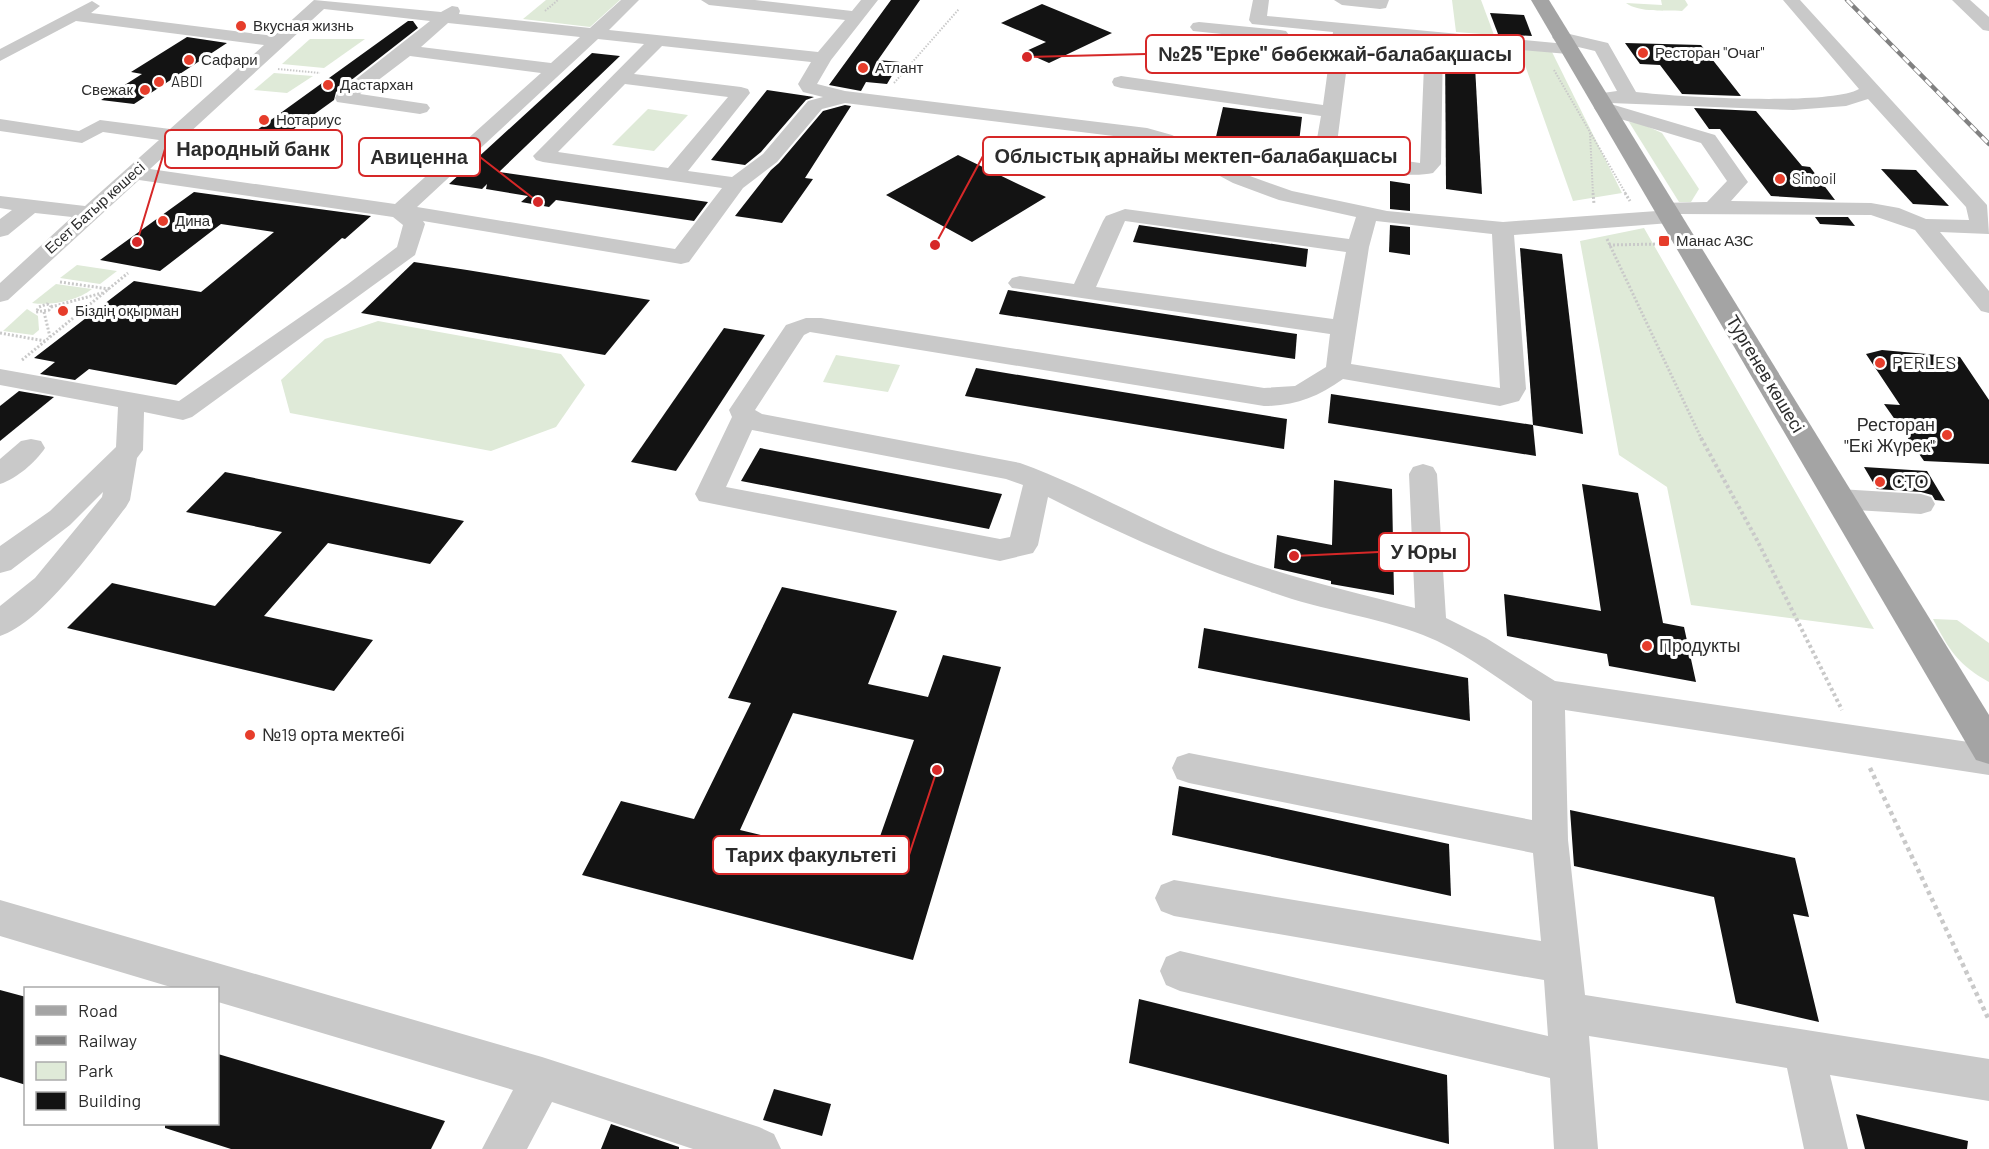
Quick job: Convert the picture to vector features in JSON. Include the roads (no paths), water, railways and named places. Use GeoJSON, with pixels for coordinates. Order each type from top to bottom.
{"type":"FeatureCollection","features":[{"type":"Feature","properties":{"kind":"main road","name":"Тургенев көшесі"},"geometry":{"type":"LineString","coordinates":[[1545,1],[1565,43],[1610,101],[1667,212],[1989,748]]}},
{"type":"Feature","properties":{"kind":"street"},"geometry":{"type":"LineString","coordinates":[[0,56],[104,0]]}},
{"type":"Feature","properties":{"kind":"street"},"geometry":{"type":"LineString","coordinates":[[420,108],[344,98],[466,0]]}},
{"type":"Feature","properties":{"kind":"street"},"geometry":{"type":"LineString","coordinates":[[400,211],[631,0]]}},
{"type":"Feature","properties":{"kind":"street"},"geometry":{"type":"LineString","coordinates":[[709,0],[855,16]]}},
{"type":"Feature","properties":{"kind":"street"},"geometry":{"type":"LineString","coordinates":[[870,0],[823,58],[807,84],[810,88],[845,97],[879,99],[1147,134],[1165,139],[1240,179],[1286,196],[1368,213],[1503,229],[1600,223],[1667,212],[1713,208],[1782,207],[1870,209],[1891,213],[1923,225],[1986,227],[1976,205],[1791,0]]}},
{"type":"Feature","properties":{"kind":"street"},"geometry":{"type":"LineString","coordinates":[[1261,0],[1258,20],[1342,35]]}},
{"type":"Feature","properties":{"kind":"street"},"geometry":{"type":"LineString","coordinates":[[1342,0],[1380,4],[1381,0]]}},
{"type":"Feature","properties":{"kind":"street"},"geometry":{"type":"LineString","coordinates":[[1960,0],[1985,23]]}},
{"type":"Feature","properties":{"kind":"street"},"geometry":{"type":"LineString","coordinates":[[322,2],[593,35],[823,58]]}},
{"type":"Feature","properties":{"kind":"street","name":"Есет Батыр көшесі"},"geometry":{"type":"LineString","coordinates":[[0,295],[322,2]]}},
{"type":"Feature","properties":{"kind":"street"},"geometry":{"type":"LineString","coordinates":[[74,16],[279,42]]}},
{"type":"Feature","properties":{"kind":"street"},"geometry":{"type":"LineString","coordinates":[[1953,18],[1985,23]]}},
{"type":"Feature","properties":{"kind":"street"},"geometry":{"type":"LineString","coordinates":[[1198,27],[1565,43]]}},
{"type":"Feature","properties":{"kind":"street"},"geometry":{"type":"LineString","coordinates":[[1342,35],[1324,150],[1327,155],[1337,159],[1426,169],[1431,164],[1434,36]]}},
{"type":"Feature","properties":{"kind":"street"},"geometry":{"type":"LineString","coordinates":[[656,42],[543,156],[736,184]]}},
{"type":"Feature","properties":{"kind":"street"},"geometry":{"type":"LineString","coordinates":[[406,50],[555,69]]}},
{"type":"Feature","properties":{"kind":"street"},"geometry":{"type":"LineString","coordinates":[[621,78],[741,93],[674,174]]}},
{"type":"Feature","properties":{"kind":"street"},"geometry":{"type":"LineString","coordinates":[[1121,82],[1331,111]]}},
{"type":"Feature","properties":{"kind":"street"},"geometry":{"type":"LineString","coordinates":[[1610,101],[1793,104],[1846,100],[1858,97],[1870,90]]}},
{"type":"Feature","properties":{"kind":"street"},"geometry":{"type":"LineString","coordinates":[[134,173],[400,211],[681,257],[736,184],[770,158],[815,105],[845,97]]}},
{"type":"Feature","properties":{"kind":"street"},"geometry":{"type":"LineString","coordinates":[[1610,101],[1708,139],[1738,183],[1713,208]]}},
{"type":"Feature","properties":{"kind":"street"},"geometry":{"type":"LineString","coordinates":[[0,124],[82,137],[100,126],[175,136]]}},
{"type":"Feature","properties":{"kind":"street"},"geometry":{"type":"LineString","coordinates":[[0,202],[89,213]]}},
{"type":"Feature","properties":{"kind":"street"},"geometry":{"type":"LineString","coordinates":[[0,230],[30,207]]}},
{"type":"Feature","properties":{"kind":"street"},"geometry":{"type":"LineString","coordinates":[[511,229],[529,210]]}},
{"type":"Feature","properties":{"kind":"street"},"geometry":{"type":"LineString","coordinates":[[0,377],[183,411],[407,250],[414,225],[400,211]]}},
{"type":"Feature","properties":{"kind":"street"},"geometry":{"type":"LineString","coordinates":[[1338,370],[1343,328],[1358,248],[1368,213]]}},
{"type":"Feature","properties":{"kind":"street"},"geometry":{"type":"LineString","coordinates":[[1082,292],[1120,218],[1358,248]]}},
{"type":"Feature","properties":{"kind":"street"},"geometry":{"type":"LineString","coordinates":[[1923,225],[1989,306]]}},
{"type":"Feature","properties":{"kind":"street"},"geometry":{"type":"LineString","coordinates":[[1503,229],[1513,389],[1510,395],[1500,397],[1338,370],[1306,392],[1288,398],[1264,398],[822,325],[806,325],[795,330],[742,410],[745,417],[757,422],[1010,470],[1038,480],[1128,525],[1200,556],[1287,586],[1431,625],[1495,659],[1548,694],[1989,760]]}},
{"type":"Feature","properties":{"kind":"street"},"geometry":{"type":"LineString","coordinates":[[1020,283],[1343,328]]}},
{"type":"Feature","properties":{"kind":"street"},"geometry":{"type":"LineString","coordinates":[[0,562],[60,518],[129,450],[131,401]]}},
{"type":"Feature","properties":{"kind":"street"},"geometry":{"type":"LineString","coordinates":[[745,417],[709,494],[1000,550],[1023,545],[1038,480]]}},
{"type":"Feature","properties":{"kind":"street"},"geometry":{"type":"LineString","coordinates":[[0,474],[31,448]]}},
{"type":"Feature","properties":{"kind":"street"},"geometry":{"type":"LineString","coordinates":[[0,624],[46,586],[116,500],[124,454]]}},
{"type":"Feature","properties":{"kind":"street"},"geometry":{"type":"LineString","coordinates":[[1423,474],[1431,625]]}},
{"type":"Feature","properties":{"kind":"street"},"geometry":{"type":"LineString","coordinates":[[1839,499],[1921,504]]}},
{"type":"Feature","properties":{"kind":"street"},"geometry":{"type":"LineString","coordinates":[[1548,694],[1550,840],[1567,1012],[1576,1149]]}},
{"type":"Feature","properties":{"kind":"street"},"geometry":{"type":"LineString","coordinates":[[1189,768],[1550,840]]}},
{"type":"Feature","properties":{"kind":"street"},"geometry":{"type":"LineString","coordinates":[[1174,898],[1562,964]]}},
{"type":"Feature","properties":{"kind":"street"},"geometry":{"type":"LineString","coordinates":[[0,918],[542,1077],[752,1148]]}},
{"type":"Feature","properties":{"kind":"street"},"geometry":{"type":"LineString","coordinates":[[1180,971],[1571,1062]]}},
{"type":"Feature","properties":{"kind":"street"},"geometry":{"type":"LineString","coordinates":[[1567,1012],[1989,1080]]}},
{"type":"Feature","properties":{"kind":"street"},"geometry":{"type":"LineString","coordinates":[[1804,1050],[1826,1149]]}},
{"type":"Feature","properties":{"kind":"street"},"geometry":{"type":"LineString","coordinates":[[504,1149],[542,1077]]}},
{"type":"Feature","properties":{"kind":"railway"},"geometry":{"type":"LineString","coordinates":[[1847,0],[1989,144]]}},
{"type":"Feature","properties":{"kind":"place","name":"Вкусная жизнь"},"geometry":{"type":"Point","coordinates":[241,26]}},
{"type":"Feature","properties":{"kind":"place","name":"Ресторан \"Очаг\""},"geometry":{"type":"Point","coordinates":[1643,53]}},
{"type":"Feature","properties":{"kind":"place","name":"№25 \"Ерке\" бөбекжай-балабақшасы"},"geometry":{"type":"Point","coordinates":[1027,57]}},
{"type":"Feature","properties":{"kind":"place","name":"Сафари"},"geometry":{"type":"Point","coordinates":[189,60]}},
{"type":"Feature","properties":{"kind":"place","name":"Атлант"},"geometry":{"type":"Point","coordinates":[863,68]}},
{"type":"Feature","properties":{"kind":"place","name":"ABDI"},"geometry":{"type":"Point","coordinates":[159,82]}},
{"type":"Feature","properties":{"kind":"place","name":"Дастархан"},"geometry":{"type":"Point","coordinates":[328,85]}},
{"type":"Feature","properties":{"kind":"place","name":"Свежак"},"geometry":{"type":"Point","coordinates":[145,90]}},
{"type":"Feature","properties":{"kind":"place","name":"Нотариус"},"geometry":{"type":"Point","coordinates":[264,120]}},
{"type":"Feature","properties":{"kind":"place","name":"Sinooil"},"geometry":{"type":"Point","coordinates":[1780,179]}},
{"type":"Feature","properties":{"kind":"place","name":"Авиценна"},"geometry":{"type":"Point","coordinates":[538,202]}},
{"type":"Feature","properties":{"kind":"place","name":"Дина"},"geometry":{"type":"Point","coordinates":[163,221]}},
{"type":"Feature","properties":{"kind":"place","name":"Манас АЗС"},"geometry":{"type":"Point","coordinates":[1664,241]}},
{"type":"Feature","properties":{"kind":"place","name":"Народный банк"},"geometry":{"type":"Point","coordinates":[137,242]}},
{"type":"Feature","properties":{"kind":"place","name":"Облыстық арнайы мектеп-балабақшасы"},"geometry":{"type":"Point","coordinates":[935,245]}},
{"type":"Feature","properties":{"kind":"place","name":"Біздің оқырман"},"geometry":{"type":"Point","coordinates":[63,311]}},
{"type":"Feature","properties":{"kind":"place","name":"PERLES"},"geometry":{"type":"Point","coordinates":[1880,363]}},
{"type":"Feature","properties":{"kind":"place","name":"Ресторан \"Екi Жүрек\""},"geometry":{"type":"Point","coordinates":[1947,435]}},
{"type":"Feature","properties":{"kind":"place","name":"СТО"},"geometry":{"type":"Point","coordinates":[1880,482]}},
{"type":"Feature","properties":{"kind":"place","name":"У Юры"},"geometry":{"type":"Point","coordinates":[1294,556]}},
{"type":"Feature","properties":{"kind":"place","name":"Продукты"},"geometry":{"type":"Point","coordinates":[1647,646]}},
{"type":"Feature","properties":{"kind":"place","name":"№19 орта мектебі"},"geometry":{"type":"Point","coordinates":[250,735]}},
{"type":"Feature","properties":{"kind":"place","name":"Тарих факультеті"},"geometry":{"type":"Point","coordinates":[937,770]}}]}
